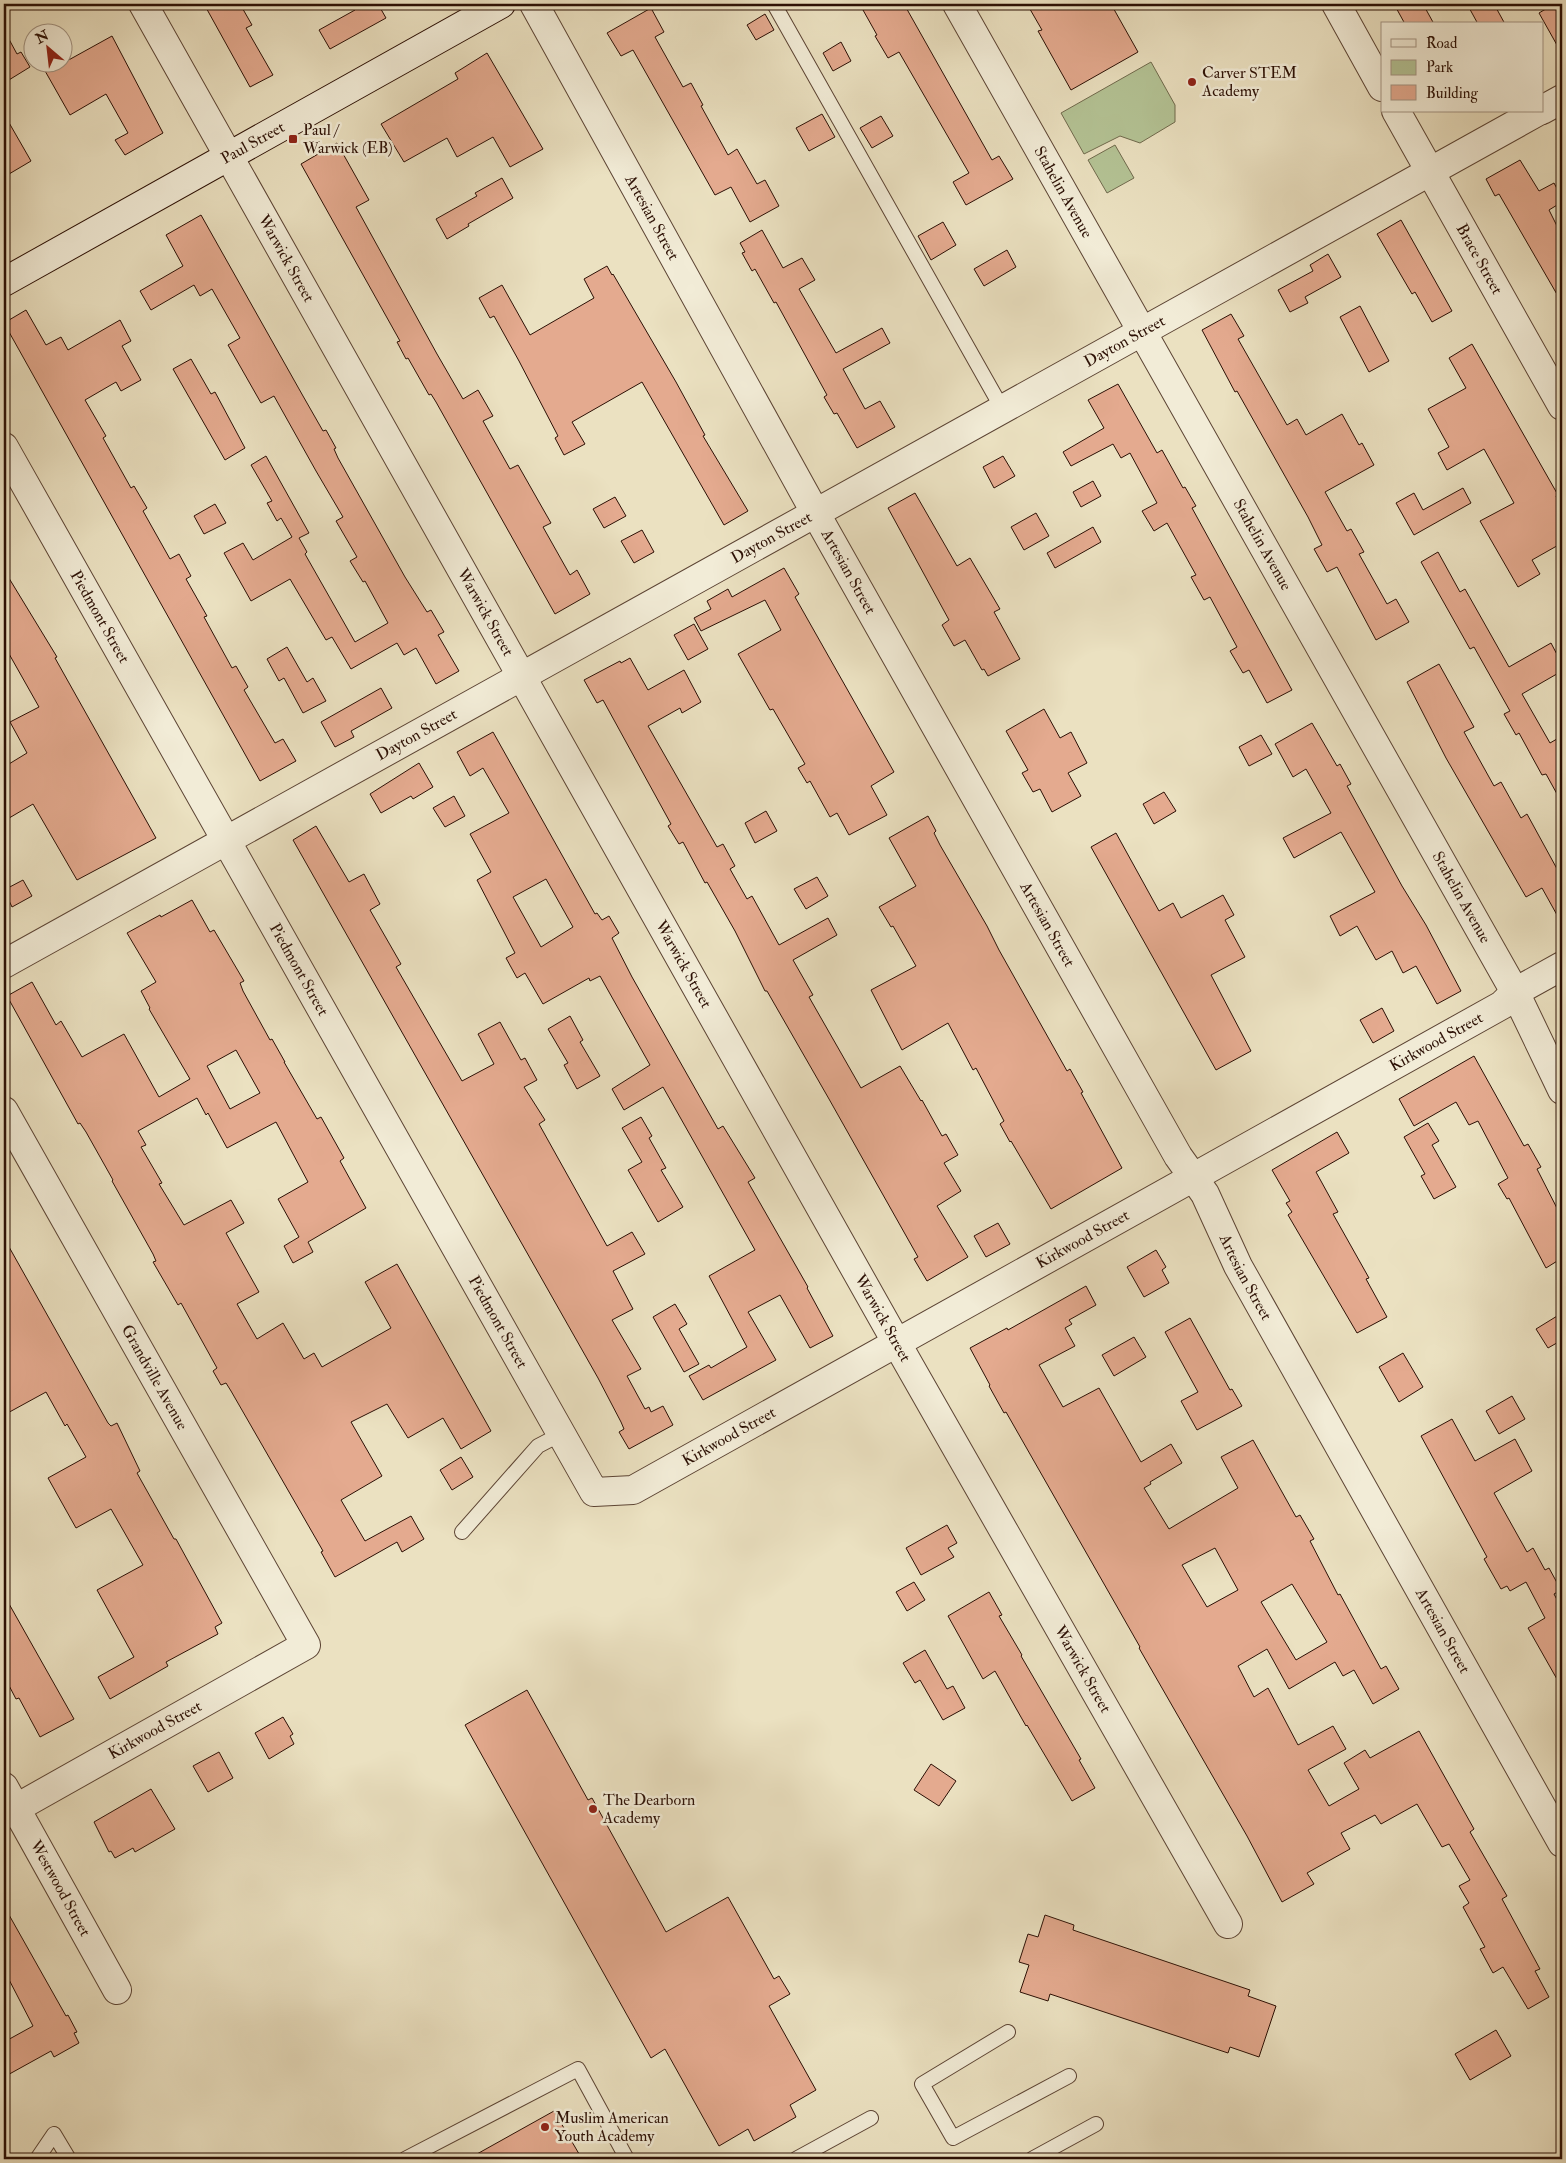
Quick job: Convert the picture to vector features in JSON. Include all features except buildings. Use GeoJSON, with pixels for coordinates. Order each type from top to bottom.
{"type":"FeatureCollection","features":[{"type":"Feature","properties":{"kind":"street","name":"Warwick Street"},"geometry":{"type":"LineString","coordinates":[[143,4],[896,1342],[1228,1924]]}},
{"type":"Feature","properties":{"kind":"street","name":"Paul Street"},"geometry":{"type":"LineString","coordinates":[[4,282],[501,4]]}},
{"type":"Feature","properties":{"kind":"street","name":"Artesian Street"},"geometry":{"type":"LineString","coordinates":[[534,4],[816,514],[1168,1138],[1192,1178],[1205,1194],[1238,1266],[1562,1843]]}},
{"type":"Feature","properties":{"kind":"street","name":"Stahelin Avenue"},"geometry":{"type":"LineString","coordinates":[[957,4],[1495,960],[1515,992],[1562,1090]]}},
{"type":"Feature","properties":{"kind":"street"},"geometry":{"type":"LineString","coordinates":[[1336,4],[1381,85]]}},
{"type":"Feature","properties":{"kind":"street","name":"Dayton Street"},"geometry":{"type":"LineString","coordinates":[[1544,108],[1562,99]]}},
{"type":"Feature","properties":{"kind":"street","name":"Brace Street"},"geometry":{"type":"LineString","coordinates":[[1397,112],[1562,406]]}},
{"type":"Feature","properties":{"kind":"street","name":"Dayton Street"},"geometry":{"type":"LineString","coordinates":[[4,964],[1537,112]]}},
{"type":"Feature","properties":{"kind":"street","name":"Piedmont Street"},"geometry":{"type":"LineString","coordinates":[[4,447],[594,1492]]}},
{"type":"Feature","properties":{"kind":"street","name":"Kirkwood Street"},"geometry":{"type":"LineString","coordinates":[[594,1492],[633,1490],[1502,1005],[1515,992],[1562,966]]}},
{"type":"Feature","properties":{"kind":"street","name":"Grandville Avenue"},"geometry":{"type":"LineString","coordinates":[[4,1111],[306,1644]]}},
{"type":"Feature","properties":{"kind":"street","name":"Kirkwood Street"},"geometry":{"type":"LineString","coordinates":[[8,1804],[306,1644]]}},
{"type":"Feature","properties":{"kind":"street","name":"Westwood Street"},"geometry":{"type":"LineString","coordinates":[[8,1804],[117,1990]]}},
{"type":"Feature","properties":{"kind":"lane"},"geometry":{"type":"LineString","coordinates":[[774,4],[1003,410]]}},
{"type":"Feature","properties":{"kind":"lane"},"geometry":{"type":"LineString","coordinates":[[462,1532],[538,1446],[561,1434]]}},
{"type":"Feature","properties":{"kind":"lane"},"geometry":{"type":"LineString","coordinates":[[1008,2032],[922,2084],[953,2138],[1069,2076]]}},
{"type":"Feature","properties":{"kind":"lane"},"geometry":{"type":"LineString","coordinates":[[405,2159],[578,2069],[627,2159]]}},
{"type":"Feature","properties":{"kind":"lane"},"geometry":{"type":"LineString","coordinates":[[796,2159],[871,2118]]}},
{"type":"Feature","properties":{"kind":"lane"},"geometry":{"type":"LineString","coordinates":[[1032,2159],[1096,2124]]}},
{"type":"Feature","properties":{"kind":"lane"},"geometry":{"type":"LineString","coordinates":[[37,2159],[54,2134],[68,2159]]}},
{"type":"Feature","properties":{"kind":"green space"},"geometry":{"type":"Polygon","coordinates":[[[1151,62],[1175,105],[1175,122],[1140,143],[1120,136],[1084,154],[1061,113],[1151,62]]]}},
{"type":"Feature","properties":{"kind":"green space"},"geometry":{"type":"Polygon","coordinates":[[[1115,145],[1134,178],[1107,193],[1088,160],[1115,145]]]}},
{"type":"Feature","properties":{"kind":"place","name":"Carver STEM Academy"},"geometry":{"type":"Point","coordinates":[1192,82]}},
{"type":"Feature","properties":{"kind":"place","name":"Paul / Warwick (EB)"},"geometry":{"type":"Point","coordinates":[293,139]}},
{"type":"Feature","properties":{"kind":"place","name":"The Dearborn Academy"},"geometry":{"type":"Point","coordinates":[593,1809]}},
{"type":"Feature","properties":{"kind":"place","name":"Muslim American Youth Academy"},"geometry":{"type":"Point","coordinates":[545,2127]}}]}
